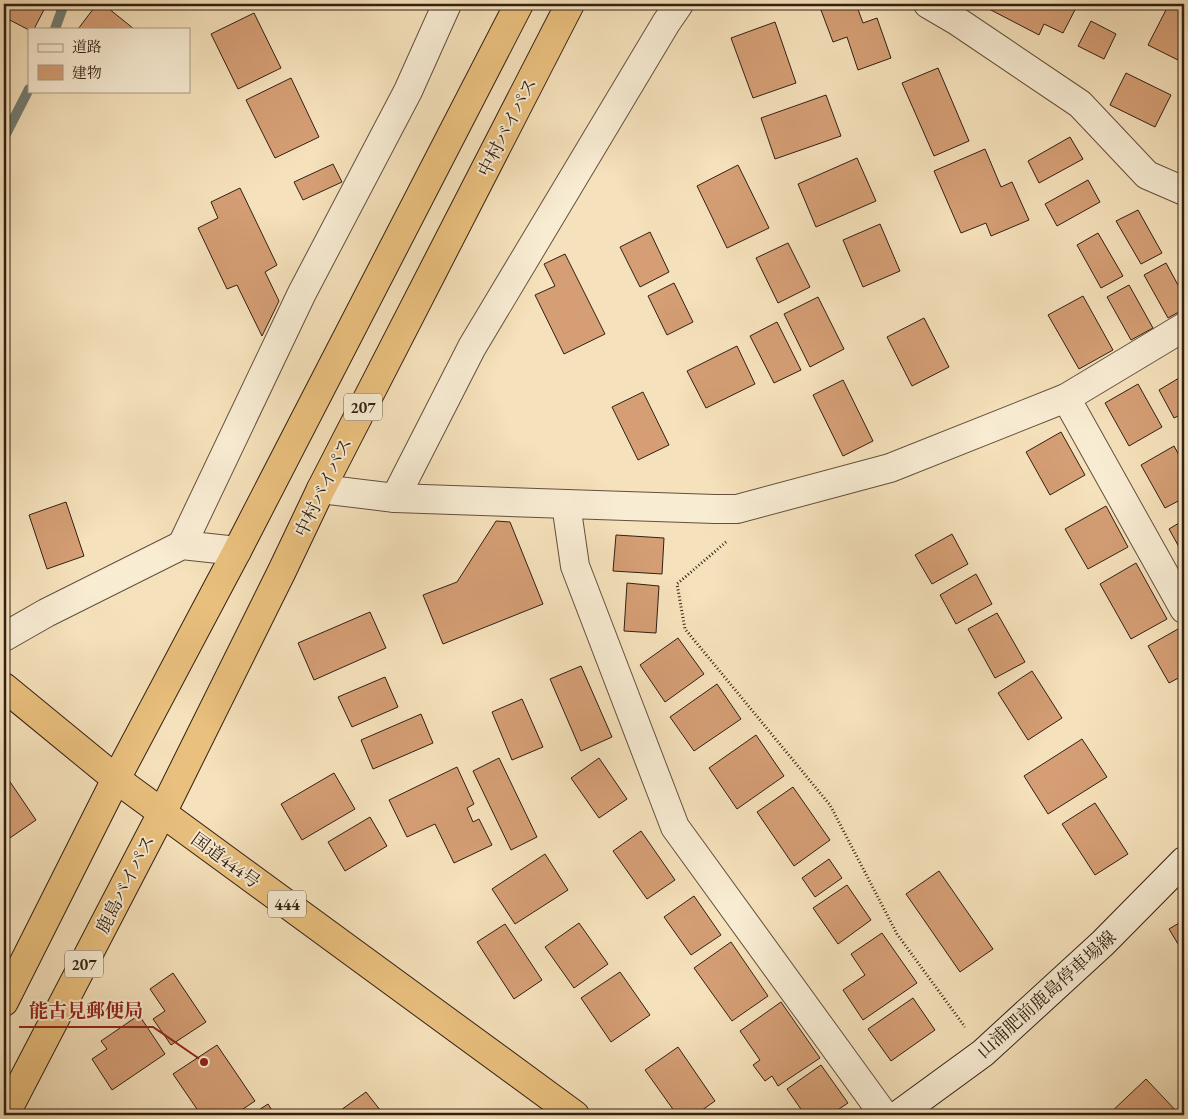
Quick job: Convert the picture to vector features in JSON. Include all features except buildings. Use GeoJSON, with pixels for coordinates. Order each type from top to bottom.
{"type":"FeatureCollection","features":[{"type":"Feature","properties":{"kind":"highway","name":"207"},"geometry":{"type":"LineString","coordinates":[[4,1002],[116,779],[237,551],[519,4]]}},
{"type":"Feature","properties":{"kind":"highway","name":"中村バイパス"},"geometry":{"type":"LineString","coordinates":[[162,813],[321,489],[570,4]]}},
{"type":"Feature","properties":{"kind":"highway","name":"国道444号"},"geometry":{"type":"LineString","coordinates":[[4,687],[116,779],[575,1115]]}},
{"type":"Feature","properties":{"kind":"highway","name":"鹿島バイパス"},"geometry":{"type":"LineString","coordinates":[[5,1115],[162,813]]}},
{"type":"Feature","properties":{"kind":"street"},"geometry":{"type":"LineString","coordinates":[[182,545],[302,293],[408,91],[447,4]]}},
{"type":"Feature","properties":{"kind":"street"},"geometry":{"type":"LineString","coordinates":[[395,498],[472,348],[679,4]]}},
{"type":"Feature","properties":{"kind":"street"},"geometry":{"type":"LineString","coordinates":[[928,4],[958,21],[1080,104],[1147,175],[1184,191]]}},
{"type":"Feature","properties":{"kind":"street"},"geometry":{"type":"LineString","coordinates":[[321,489],[395,498],[737,509],[890,468],[1066,398],[1184,327]]}},
{"type":"Feature","properties":{"kind":"street"},"geometry":{"type":"LineString","coordinates":[[1066,398],[1184,609]]}},
{"type":"Feature","properties":{"kind":"street"},"geometry":{"type":"LineString","coordinates":[[566,504],[576,566],[675,827],[884,1115]]}},
{"type":"Feature","properties":{"kind":"street"},"geometry":{"type":"LineString","coordinates":[[4,637],[46,612],[182,545],[237,551]]}},
{"type":"Feature","properties":{"kind":"street","name":"山浦肥前鹿島停車場線"},"geometry":{"type":"LineString","coordinates":[[898,1115],[983,1053],[1103,943],[1184,861]]}},
{"type":"Feature","properties":{"kind":"path"},"geometry":{"type":"LineString","coordinates":[[737,509],[730,539],[677,584],[685,629],[830,805],[897,934],[983,1053]]}},
{"type":"Feature","properties":{"kind":"waterway"},"geometry":{"type":"LineString","coordinates":[[55,28],[64,4]]}},
{"type":"Feature","properties":{"kind":"waterway"},"geometry":{"type":"LineString","coordinates":[[4,138],[28,91]]}},
{"type":"Feature","properties":{"kind":"place","name":"能古見郵便局"},"geometry":{"type":"Point","coordinates":[204,1062]}}]}
